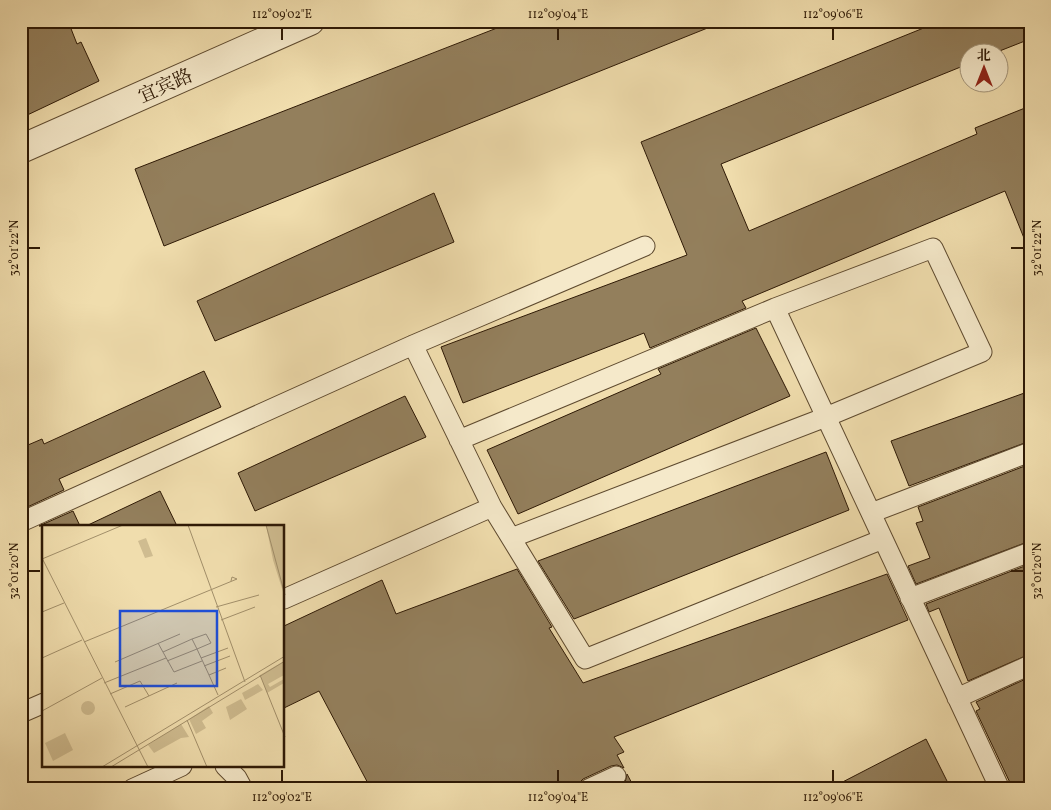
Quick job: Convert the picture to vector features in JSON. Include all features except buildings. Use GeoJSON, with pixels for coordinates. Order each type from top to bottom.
{"type":"FeatureCollection","features":[{"type":"Feature","properties":{"kind":"street","name":"宜宾路"},"geometry":{"type":"LineString","coordinates":[[21,149],[310,21]]}},
{"type":"Feature","properties":{"kind":"lane"},"geometry":{"type":"LineString","coordinates":[[21,522],[412,345],[645,246]]}},
{"type":"Feature","properties":{"kind":"lane"},"geometry":{"type":"LineString","coordinates":[[459,440],[775,308],[933,248],[982,352],[826,417],[511,538]]}},
{"type":"Feature","properties":{"kind":"lane"},"geometry":{"type":"LineString","coordinates":[[775,308],[1000,789]]}},
{"type":"Feature","properties":{"kind":"lane"},"geometry":{"type":"LineString","coordinates":[[412,345],[492,508],[585,659],[883,539]]}},
{"type":"Feature","properties":{"kind":"lane"},"geometry":{"type":"LineString","coordinates":[[871,513],[1030,452]]}},
{"type":"Feature","properties":{"kind":"lane"},"geometry":{"type":"LineString","coordinates":[[285,599],[492,508]]}},
{"type":"Feature","properties":{"kind":"lane"},"geometry":{"type":"LineString","coordinates":[[910,598],[1030,552]]}},
{"type":"Feature","properties":{"kind":"lane"},"geometry":{"type":"LineString","coordinates":[[957,698],[1030,665]]}},
{"type":"Feature","properties":{"kind":"lane"},"geometry":{"type":"LineString","coordinates":[[21,713],[42,704]]}},
{"type":"Feature","properties":{"kind":"lane"},"geometry":{"type":"LineString","coordinates":[[132,789],[178,768]]}},
{"type":"Feature","properties":{"kind":"lane"},"geometry":{"type":"LineString","coordinates":[[227,768],[237,778],[242,789]]}},
{"type":"Feature","properties":{"kind":"lane"},"geometry":{"type":"LineString","coordinates":[[588,789],[616,776]]}}]}
